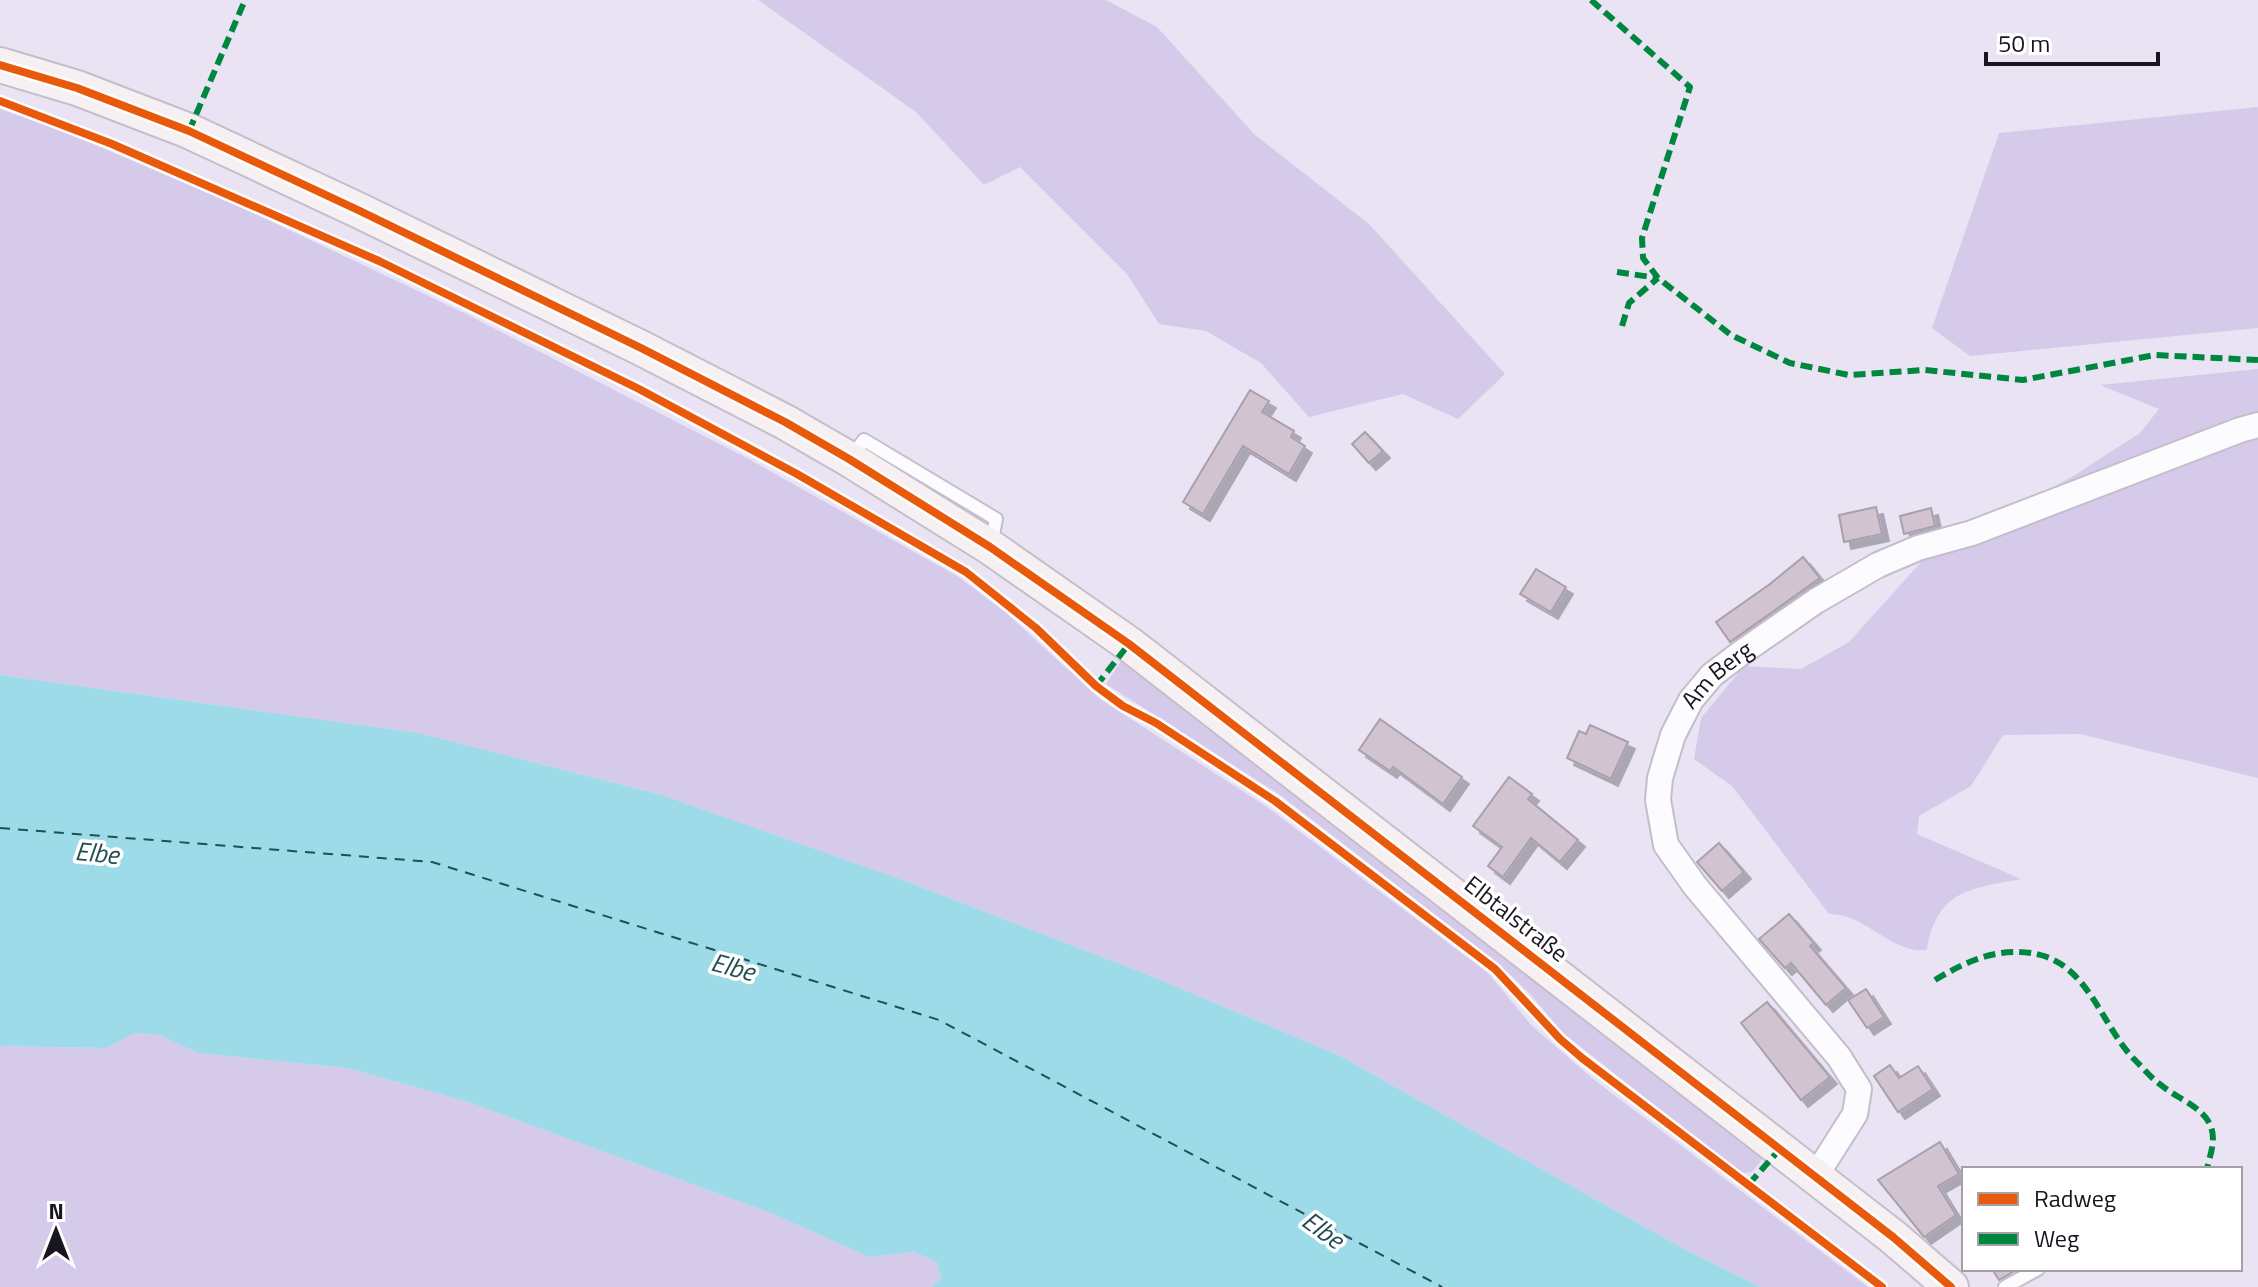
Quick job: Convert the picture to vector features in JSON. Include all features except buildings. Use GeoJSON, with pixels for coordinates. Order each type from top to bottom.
{"type":"FeatureCollection","features":[{"type":"Feature","properties":{"kind":"street","name":"Elbtalstraße"},"geometry":{"type":"LineString","coordinates":[[0,65],[77,88],[161,120],[303,184],[641,348],[785,422],[990,547],[1142,653],[1905,1246],[1951,1287]]}},
{"type":"Feature","properties":{"kind":"street","name":"Am Berg"},"geometry":{"type":"LineString","coordinates":[[1815,1177],[1855,1114],[1859,1089],[1839,1057],[1695,886],[1666,845],[1658,800],[1660,778],[1673,735],[1691,700],[1712,675],[1741,653],[1816,601],[1878,565],[1918,548],[1972,533],[2258,425]]}},
{"type":"Feature","properties":{"kind":"lane"},"geometry":{"type":"LineString","coordinates":[[2005,1287],[2034,1271]]}},
{"type":"Feature","properties":{"kind":"shaded area"},"geometry":{"type":"Polygon","coordinates":[[[758,0],[1106,0],[1157,27],[1255,135],[1369,224],[1505,374],[1458,419],[1403,394],[1309,417],[1261,363],[1206,331],[1159,324],[1127,274],[1020,167],[984,185],[916,112],[758,0]]]}},
{"type":"Feature","properties":{"kind":"shaded area"},"geometry":{"type":"Polygon","coordinates":[[[2258,107],[2258,328],[1970,356],[1932,328],[1999,133],[2258,107]]]}},
{"type":"Feature","properties":{"kind":"shaded area"},"geometry":{"type":"Polygon","coordinates":[[[0,109],[58,129],[239,206],[464,313],[747,458],[957,576],[1004,611],[1100,699],[1267,807],[1488,973],[1532,1026],[1593,1079],[1868,1287],[1760,1287],[1682,1248],[1338,1055],[1151,976],[900,879],[662,795],[419,733],[0,675],[0,109]]]}},
{"type":"Feature","properties":{"kind":"shaded area"},"geometry":{"type":"Polygon","coordinates":[[[2258,369],[2258,778],[2080,734],[2003,735],[1971,786],[1919,816],[1917,834],[2021,879],[1971,890],[1947,904],[1932,930],[1927,950],[1901,946],[1855,920],[1829,914],[1732,786],[1694,759],[1701,718],[1744,666],[1801,669],[1849,642],[1922,561],[2075,475],[2140,433],[2159,409],[2100,385],[2258,369]]]}},
{"type":"Feature","properties":{"kind":"shaded area"},"geometry":{"type":"Polygon","coordinates":[[[1123,658],[1757,1144],[1763,1158],[1752,1172],[1741,1173],[1563,1033],[1499,964],[1280,795],[1106,684],[1123,658]]]}},
{"type":"Feature","properties":{"kind":"shaded area"},"geometry":{"type":"Polygon","coordinates":[[[135,1033],[159,1035],[198,1053],[347,1068],[468,1102],[771,1213],[869,1257],[914,1252],[937,1262],[941,1278],[932,1287],[0,1287],[0,1046],[106,1048],[135,1033]]]}},
{"type":"Feature","properties":{"kind":"water","name":"Elbe"},"geometry":{"type":"Polygon","coordinates":[[[0,675],[419,733],[662,795],[900,879],[1151,976],[1338,1055],[1682,1248],[1760,1287],[932,1287],[941,1278],[937,1262],[914,1252],[869,1257],[771,1213],[468,1102],[347,1068],[198,1053],[159,1035],[135,1033],[106,1048],[0,1046],[0,675]]]}},
{"type":"Feature","properties":{"kind":"ferry route"},"geometry":{"type":"LineString","coordinates":[[0,828],[432,862],[939,1020],[1442,1287]]}},
{"type":"Feature","properties":{"kind":"marked path"},"geometry":{"type":"LineString","coordinates":[[189,131],[245,0]]}},
{"type":"Feature","properties":{"kind":"marked path"},"geometry":{"type":"LineString","coordinates":[[1591,0],[1690,87],[1642,238],[1643,258],[1658,278],[1731,335],[1790,363],[1849,375],[1925,370],[2023,380],[2155,355],[2258,360]]}},
{"type":"Feature","properties":{"kind":"marked path"},"geometry":{"type":"LineString","coordinates":[[1617,272],[1658,278]]}},
{"type":"Feature","properties":{"kind":"marked path"},"geometry":{"type":"LineString","coordinates":[[1622,326],[1629,303],[1658,278]]}},
{"type":"Feature","properties":{"kind":"marked path"},"geometry":{"type":"LineString","coordinates":[[1096,686],[1129,644]]}},
{"type":"Feature","properties":{"kind":"marked path"},"geometry":{"type":"LineString","coordinates":[[1935,980],[1973,960],[2001,953],[2029,953],[2060,963],[2085,987],[2134,1059],[2157,1082],[2196,1108],[2207,1120],[2213,1138],[2207,1167]]}},
{"type":"Feature","properties":{"kind":"marked path"},"geometry":{"type":"LineString","coordinates":[[1749,1184],[1780,1149]]}},
{"type":"Feature","properties":{"kind":"cycle path"},"geometry":{"type":"LineString","coordinates":[[0,65],[77,88],[189,131],[360,211],[785,422],[990,547],[1129,644],[1893,1237],[1951,1287]]}},
{"type":"Feature","properties":{"kind":"cycle path"},"geometry":{"type":"LineString","coordinates":[[0,101],[112,144],[379,261],[639,389],[797,474],[966,572],[1036,628],[1096,686],[1275,801],[1495,969],[1560,1039],[1582,1058],[1882,1287]]}}]}
